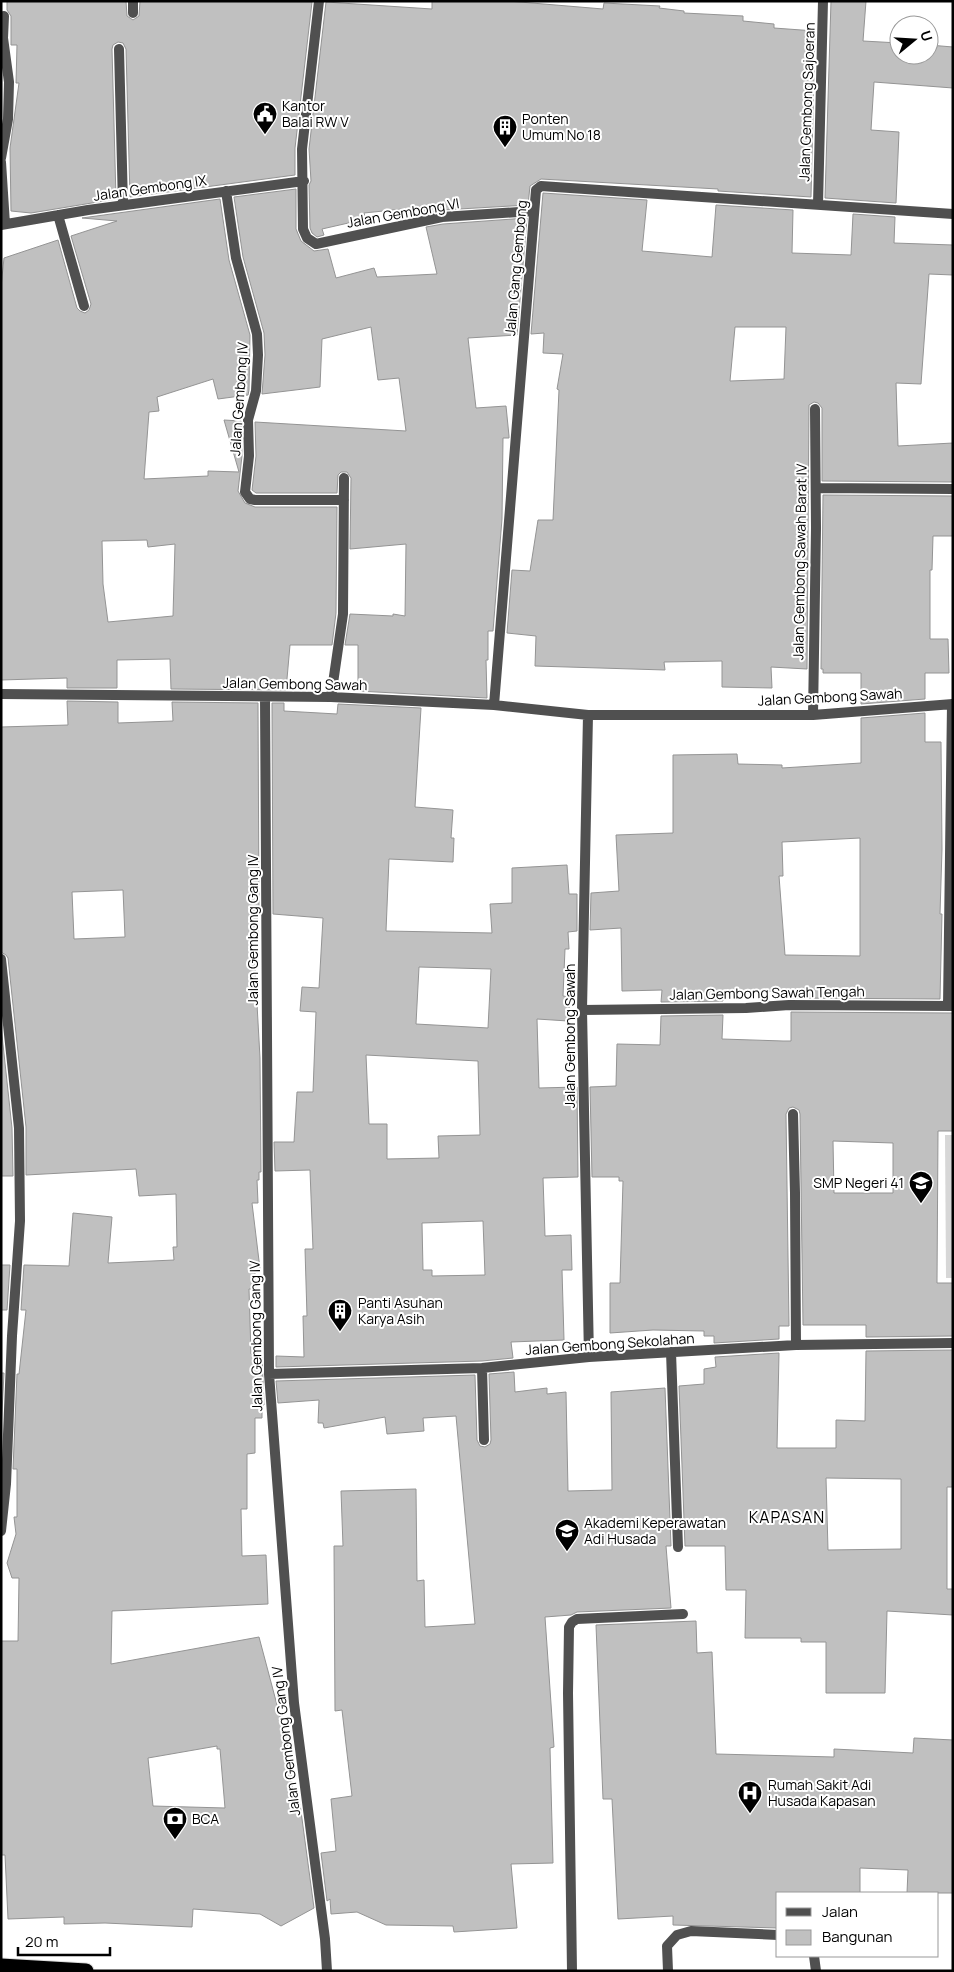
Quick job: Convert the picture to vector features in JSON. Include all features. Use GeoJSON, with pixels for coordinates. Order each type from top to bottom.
{"type":"FeatureCollection","features":[{"type":"Feature","properties":{"kind":"highway"},"geometry":{"type":"LineString","coordinates":[[1,1966],[86,1971]]}},
{"type":"Feature","properties":{"kind":"street"},"geometry":{"type":"LineString","coordinates":[[133,13],[134,1]]}},
{"type":"Feature","properties":{"kind":"street"},"geometry":{"type":"LineString","coordinates":[[304,181],[302,149],[319,1]]}},
{"type":"Feature","properties":{"kind":"street","name":"Jalan Gembong Sajoeran"},"geometry":{"type":"LineString","coordinates":[[818,204],[823,1]]}},
{"type":"Feature","properties":{"kind":"street"},"geometry":{"type":"LineString","coordinates":[[1,158],[8,119],[9,91],[3,38],[4,16]]}},
{"type":"Feature","properties":{"kind":"street"},"geometry":{"type":"LineString","coordinates":[[119,50],[123,205]]}},
{"type":"Feature","properties":{"kind":"street"},"geometry":{"type":"LineString","coordinates":[[1,162],[3,224]]}},
{"type":"Feature","properties":{"kind":"street","name":"Jalan Gembong IX"},"geometry":{"type":"LineString","coordinates":[[3,224],[123,205],[304,181]]}},
{"type":"Feature","properties":{"kind":"street","name":"Jalan Gembong VI"},"geometry":{"type":"LineString","coordinates":[[304,181],[302,229],[308,239],[316,244],[442,218],[534,211]]}},
{"type":"Feature","properties":{"kind":"street","name":"Jalan Gang Gembong"},"geometry":{"type":"LineString","coordinates":[[494,706],[536,190],[541,186],[953,214]]}},
{"type":"Feature","properties":{"kind":"street","name":"Jalan Gembong IV"},"geometry":{"type":"LineString","coordinates":[[226,191],[236,258],[257,334],[256,391],[248,420],[246,492],[250,498],[255,500],[344,500]]}},
{"type":"Feature","properties":{"kind":"street"},"geometry":{"type":"LineString","coordinates":[[58,215],[84,306]]}},
{"type":"Feature","properties":{"kind":"street","name":"Jalan Gembong Sawah Barat IV"},"geometry":{"type":"LineString","coordinates":[[813,715],[816,488],[815,409]]}},
{"type":"Feature","properties":{"kind":"street"},"geometry":{"type":"LineString","coordinates":[[331,696],[343,614],[344,478]]}},
{"type":"Feature","properties":{"kind":"street"},"geometry":{"type":"LineString","coordinates":[[816,488],[953,489]]}},
{"type":"Feature","properties":{"kind":"street","name":"Jalan Gembong Sawah"},"geometry":{"type":"LineString","coordinates":[[1,694],[331,696],[494,706],[588,715],[813,715],[952,704]]}},
{"type":"Feature","properties":{"kind":"street","name":"Jalan Gembong Gang IV"},"geometry":{"type":"LineString","coordinates":[[265,697],[269,1374],[294,1703],[325,1939],[326,1971]]}},
{"type":"Feature","properties":{"kind":"street"},"geometry":{"type":"LineString","coordinates":[[950,1006],[952,704]]}},
{"type":"Feature","properties":{"kind":"street","name":"Jalan Gembong Sawah"},"geometry":{"type":"LineString","coordinates":[[588,715],[582,1010],[589,1357]]}},
{"type":"Feature","properties":{"kind":"street"},"geometry":{"type":"LineString","coordinates":[[1,959],[19,1128],[20,1221],[12,1336],[6,1484],[1,1531]]}},
{"type":"Feature","properties":{"kind":"street","name":"Jalan Gembong Sawah Tengah"},"geometry":{"type":"LineString","coordinates":[[582,1010],[746,1008],[789,1005],[950,1006]]}},
{"type":"Feature","properties":{"kind":"street"},"geometry":{"type":"LineString","coordinates":[[793,1114],[796,1344]]}},
{"type":"Feature","properties":{"kind":"street","name":"Jalan Gembong Sekolahan"},"geometry":{"type":"LineString","coordinates":[[269,1374],[482,1368],[589,1357],[796,1344],[953,1343]]}},
{"type":"Feature","properties":{"kind":"street"},"geometry":{"type":"LineString","coordinates":[[671,1352],[678,1548]]}},
{"type":"Feature","properties":{"kind":"street"},"geometry":{"type":"LineString","coordinates":[[482,1368],[484,1440]]}},
{"type":"Feature","properties":{"kind":"street"},"geometry":{"type":"LineString","coordinates":[[572,1971],[568,1693],[569,1627],[577,1619],[683,1614]]}},
{"type":"Feature","properties":{"kind":"street"},"geometry":{"type":"LineString","coordinates":[[668,1971],[667,1946],[677,1935],[692,1931],[776,1935]]}},
{"type":"Feature","properties":{"kind":"street"},"geometry":{"type":"LineString","coordinates":[[814,1957],[816,1971]]}},
{"type":"Feature","properties":{"kind":"shaded area"},"geometry":{"type":"Polygon","coordinates":[[[945,1135],[953,1135],[953,1278],[946,1278],[945,1135]]]}},
{"type":"Feature","properties":{"kind":"building"},"geometry":{"type":"Polygon","coordinates":[[[7,1],[126,1],[127,16],[133,20],[139,16],[140,1],[312,2],[295,148],[295,175],[130,197],[126,49],[123,43],[118,42],[113,45],[112,49],[116,199],[31,213],[11,211],[10,148],[19,83],[16,83],[17,45],[11,45],[11,16],[7,10],[7,1]]]}},
{"type":"Feature","properties":{"kind":"building"},"geometry":{"type":"Polygon","coordinates":[[[432,1],[508,1],[603,9],[604,3],[660,6],[659,8],[684,11],[684,13],[743,16],[743,21],[774,24],[774,28],[815,31],[811,197],[718,191],[718,189],[541,179],[530,186],[528,205],[442,210],[423,214],[422,207],[364,213],[366,219],[322,229],[324,235],[317,237],[310,228],[309,185],[311,181],[309,149],[326,2],[432,9],[432,1]]]}},
{"type":"Feature","properties":{"kind":"building"},"geometry":{"type":"Polygon","coordinates":[[[831,1],[866,1],[863,41],[889,42],[889,65],[939,65],[939,46],[953,47],[953,88],[874,82],[871,130],[899,132],[896,203],[825,198],[831,1]]]}},
{"type":"Feature","properties":{"kind":"building"},"geometry":{"type":"Polygon","coordinates":[[[296,189],[296,229],[301,241],[314,251],[328,249],[336,278],[374,268],[377,277],[437,274],[426,227],[527,218],[517,335],[468,338],[476,408],[506,406],[509,436],[509,438],[503,438],[502,519],[493,631],[488,631],[488,660],[486,660],[487,698],[358,691],[358,645],[345,645],[350,614],[393,616],[393,614],[405,616],[406,544],[350,549],[351,478],[347,472],[341,472],[338,475],[337,493],[256,493],[252,490],[256,456],[255,422],[406,431],[399,378],[378,380],[371,327],[322,339],[320,387],[262,394],[265,355],[264,333],[243,257],[234,197],[296,189]]]}},
{"type":"Feature","properties":{"kind":"building"},"geometry":{"type":"Polygon","coordinates":[[[543,193],[647,200],[642,251],[712,257],[716,205],[793,210],[792,253],[851,255],[853,214],[895,217],[894,243],[953,245],[953,275],[929,274],[921,384],[896,383],[898,446],[953,443],[953,482],[822,481],[822,408],[818,403],[814,402],[809,405],[807,669],[771,667],[772,688],[722,687],[722,661],[664,662],[665,670],[535,666],[536,636],[507,633],[512,570],[530,571],[538,520],[553,520],[559,390],[557,389],[563,354],[543,353],[544,333],[531,334],[543,193]],[[735,327],[730,381],[784,379],[786,327],[735,327]]]}},
{"type":"Feature","properties":{"kind":"building"},"geometry":{"type":"Polygon","coordinates":[[[220,199],[229,260],[250,335],[248,395],[218,399],[213,379],[157,397],[159,411],[149,412],[144,479],[208,476],[208,471],[239,472],[224,420],[241,421],[242,456],[238,491],[245,503],[255,507],[337,507],[336,613],[332,645],[290,645],[286,690],[171,689],[170,659],[117,660],[117,688],[67,688],[67,678],[1,680],[1,287],[4,258],[58,240],[77,308],[85,313],[89,310],[91,304],[71,236],[117,221],[82,218],[220,199]],[[147,540],[102,541],[103,584],[108,622],[173,616],[175,544],[148,547],[147,540]]]}},
{"type":"Feature","properties":{"kind":"building"},"geometry":{"type":"Polygon","coordinates":[[[823,495],[953,496],[953,536],[933,536],[932,570],[930,570],[930,639],[948,639],[949,673],[925,673],[925,699],[861,704],[861,673],[823,673],[823,669],[821,669],[823,495]]]}},
{"type":"Feature","properties":{"kind":"building"},"geometry":{"type":"Polygon","coordinates":[[[67,701],[118,702],[118,723],[173,721],[172,702],[258,703],[259,913],[257,913],[258,932],[253,932],[260,1058],[261,1172],[259,1172],[259,1180],[257,1180],[258,1203],[252,1203],[260,1269],[255,1269],[255,1289],[249,1289],[251,1354],[262,1355],[264,1405],[262,1405],[262,1418],[255,1418],[255,1453],[247,1454],[247,1509],[241,1509],[242,1556],[266,1555],[268,1604],[112,1611],[111,1664],[259,1637],[289,1750],[294,1805],[300,1804],[314,1908],[281,1926],[260,1914],[193,1909],[192,1927],[105,1923],[64,1924],[64,1917],[8,1919],[5,1855],[1,1855],[1,1641],[18,1641],[19,1578],[12,1578],[7,1563],[16,1534],[14,1517],[17,1517],[17,1469],[13,1469],[17,1374],[19,1374],[26,1310],[21,1310],[24,1265],[69,1266],[73,1213],[112,1217],[108,1263],[174,1260],[173,1247],[177,1247],[176,1194],[139,1196],[136,1169],[26,1175],[26,1127],[8,958],[1,952],[1,727],[68,725],[67,701]],[[123,890],[72,892],[74,939],[125,937],[123,890]],[[217,1746],[148,1758],[153,1806],[225,1808],[220,1749],[217,1749],[217,1746]]]}},
{"type":"Feature","properties":{"kind":"building"},"geometry":{"type":"Polygon","coordinates":[[[272,703],[284,703],[284,711],[337,714],[338,704],[421,708],[415,807],[453,810],[451,838],[454,838],[453,862],[389,859],[386,931],[492,933],[490,904],[512,903],[512,868],[567,865],[569,894],[577,894],[577,931],[568,932],[569,949],[565,949],[563,996],[570,997],[568,1021],[537,1019],[539,1088],[577,1087],[578,1177],[543,1178],[545,1236],[571,1235],[572,1270],[562,1270],[564,1340],[511,1342],[513,1358],[482,1361],[276,1367],[276,1356],[304,1357],[303,1316],[307,1316],[305,1249],[313,1249],[310,1170],[275,1171],[274,1142],[294,1142],[297,1092],[313,1092],[316,1012],[300,1011],[302,987],[319,988],[323,918],[273,914],[272,703]],[[419,967],[416,1024],[488,1028],[491,969],[419,967]],[[366,1055],[369,1124],[387,1124],[387,1159],[439,1158],[438,1136],[480,1135],[478,1061],[366,1055]],[[483,1221],[422,1223],[423,1270],[432,1270],[432,1276],[485,1275],[483,1221]]]}},
{"type":"Feature","properties":{"kind":"building"},"geometry":{"type":"Polygon","coordinates":[[[925,713],[925,742],[941,742],[942,849],[940,914],[942,914],[940,999],[791,998],[791,991],[723,992],[723,1001],[661,1002],[662,990],[622,991],[621,928],[590,930],[591,893],[619,891],[616,835],[673,833],[673,755],[737,754],[738,764],[782,765],[782,768],[861,763],[861,718],[925,713]],[[860,838],[782,842],[783,876],[779,876],[785,955],[860,956],[860,838]]]}},
{"type":"Feature","properties":{"kind":"building"},"geometry":{"type":"Polygon","coordinates":[[[791,1012],[953,1013],[953,1131],[938,1131],[937,1283],[953,1283],[953,1336],[866,1337],[866,1325],[803,1325],[800,1114],[799,1110],[793,1107],[789,1108],[786,1114],[789,1326],[779,1326],[779,1339],[714,1343],[714,1336],[704,1336],[704,1331],[653,1330],[610,1333],[610,1283],[620,1283],[623,1181],[619,1181],[619,1177],[592,1177],[590,1087],[616,1086],[617,1044],[660,1045],[661,1016],[723,1015],[722,1039],[791,1041],[791,1012]],[[833,1141],[834,1193],[893,1193],[893,1143],[833,1141]]]}},
{"type":"Feature","properties":{"kind":"building"},"geometry":{"type":"Polygon","coordinates":[[[1,1026],[12,1128],[13,1176],[1,1176],[1,1026]]]}},
{"type":"Feature","properties":{"kind":"building"},"geometry":{"type":"Polygon","coordinates":[[[1,1265],[10,1265],[7,1310],[1,1310],[1,1265]]]}},
{"type":"Feature","properties":{"kind":"building"},"geometry":{"type":"Polygon","coordinates":[[[953,1350],[953,1487],[947,1487],[947,1589],[953,1589],[953,1615],[887,1611],[885,1693],[826,1693],[826,1642],[801,1642],[801,1638],[745,1638],[746,1590],[726,1590],[725,1546],[685,1546],[679,1386],[704,1384],[704,1369],[716,1367],[715,1357],[779,1353],[777,1448],[836,1448],[836,1420],[865,1421],[866,1351],[953,1350]],[[826,1478],[828,1550],[901,1549],[901,1479],[826,1478]]]}},
{"type":"Feature","properties":{"kind":"building"},"geometry":{"type":"Polygon","coordinates":[[[514,1372],[515,1392],[547,1388],[547,1394],[566,1392],[568,1491],[612,1490],[611,1392],[665,1388],[671,1546],[666,1546],[671,1608],[577,1612],[571,1615],[545,1617],[554,1747],[550,1748],[553,1863],[511,1864],[517,1928],[454,1932],[453,1926],[386,1925],[357,1912],[331,1914],[330,1899],[327,1901],[321,1853],[336,1851],[331,1799],[352,1796],[342,1710],[335,1711],[334,1546],[343,1546],[341,1491],[416,1489],[417,1581],[424,1580],[425,1627],[475,1624],[456,1416],[423,1418],[424,1431],[387,1434],[385,1417],[324,1428],[323,1423],[318,1423],[319,1400],[278,1403],[276,1381],[475,1375],[477,1440],[480,1446],[485,1447],[490,1444],[491,1440],[489,1374],[514,1372]]]}},
{"type":"Feature","properties":{"kind":"building"},"geometry":{"type":"Polygon","coordinates":[[[1,1373],[4,1373],[1,1431],[1,1373]]]}},
{"type":"Feature","properties":{"kind":"building"},"geometry":{"type":"Polygon","coordinates":[[[696,1621],[697,1653],[712,1652],[716,1754],[834,1757],[834,1749],[913,1753],[914,1738],[953,1740],[953,1893],[907,1892],[908,1870],[860,1868],[860,1892],[776,1892],[776,1928],[673,1925],[673,1916],[618,1919],[612,1799],[603,1799],[596,1625],[696,1621]]]}},
{"type":"Feature","properties":{"kind":"place","name":"Kantor Balai RW V"},"geometry":{"type":"Point","coordinates":[265,135]}},
{"type":"Feature","properties":{"kind":"place","name":"Ponten Umum No 18"},"geometry":{"type":"Point","coordinates":[505,148]}},
{"type":"Feature","properties":{"kind":"place","name":"SMP Negeri 41"},"geometry":{"type":"Point","coordinates":[921,1204]}},
{"type":"Feature","properties":{"kind":"place","name":"Panti Asuhan Karya Asih"},"geometry":{"type":"Point","coordinates":[340,1332]}},
{"type":"Feature","properties":{"kind":"place","name":"Akademi Keperawatan Adi Husada"},"geometry":{"type":"Point","coordinates":[567,1552]}},
{"type":"Feature","properties":{"kind":"place","name":"Rumah Sakit Adi Husada Kapasan"},"geometry":{"type":"Point","coordinates":[750,1814]}},
{"type":"Feature","properties":{"kind":"place","name":"BCA"},"geometry":{"type":"Point","coordinates":[175,1840]}},
{"type":"Feature","properties":{"kind":"district","name":"KAPASAN"},"geometry":{"type":"Point","coordinates":[787,1517]}}]}
